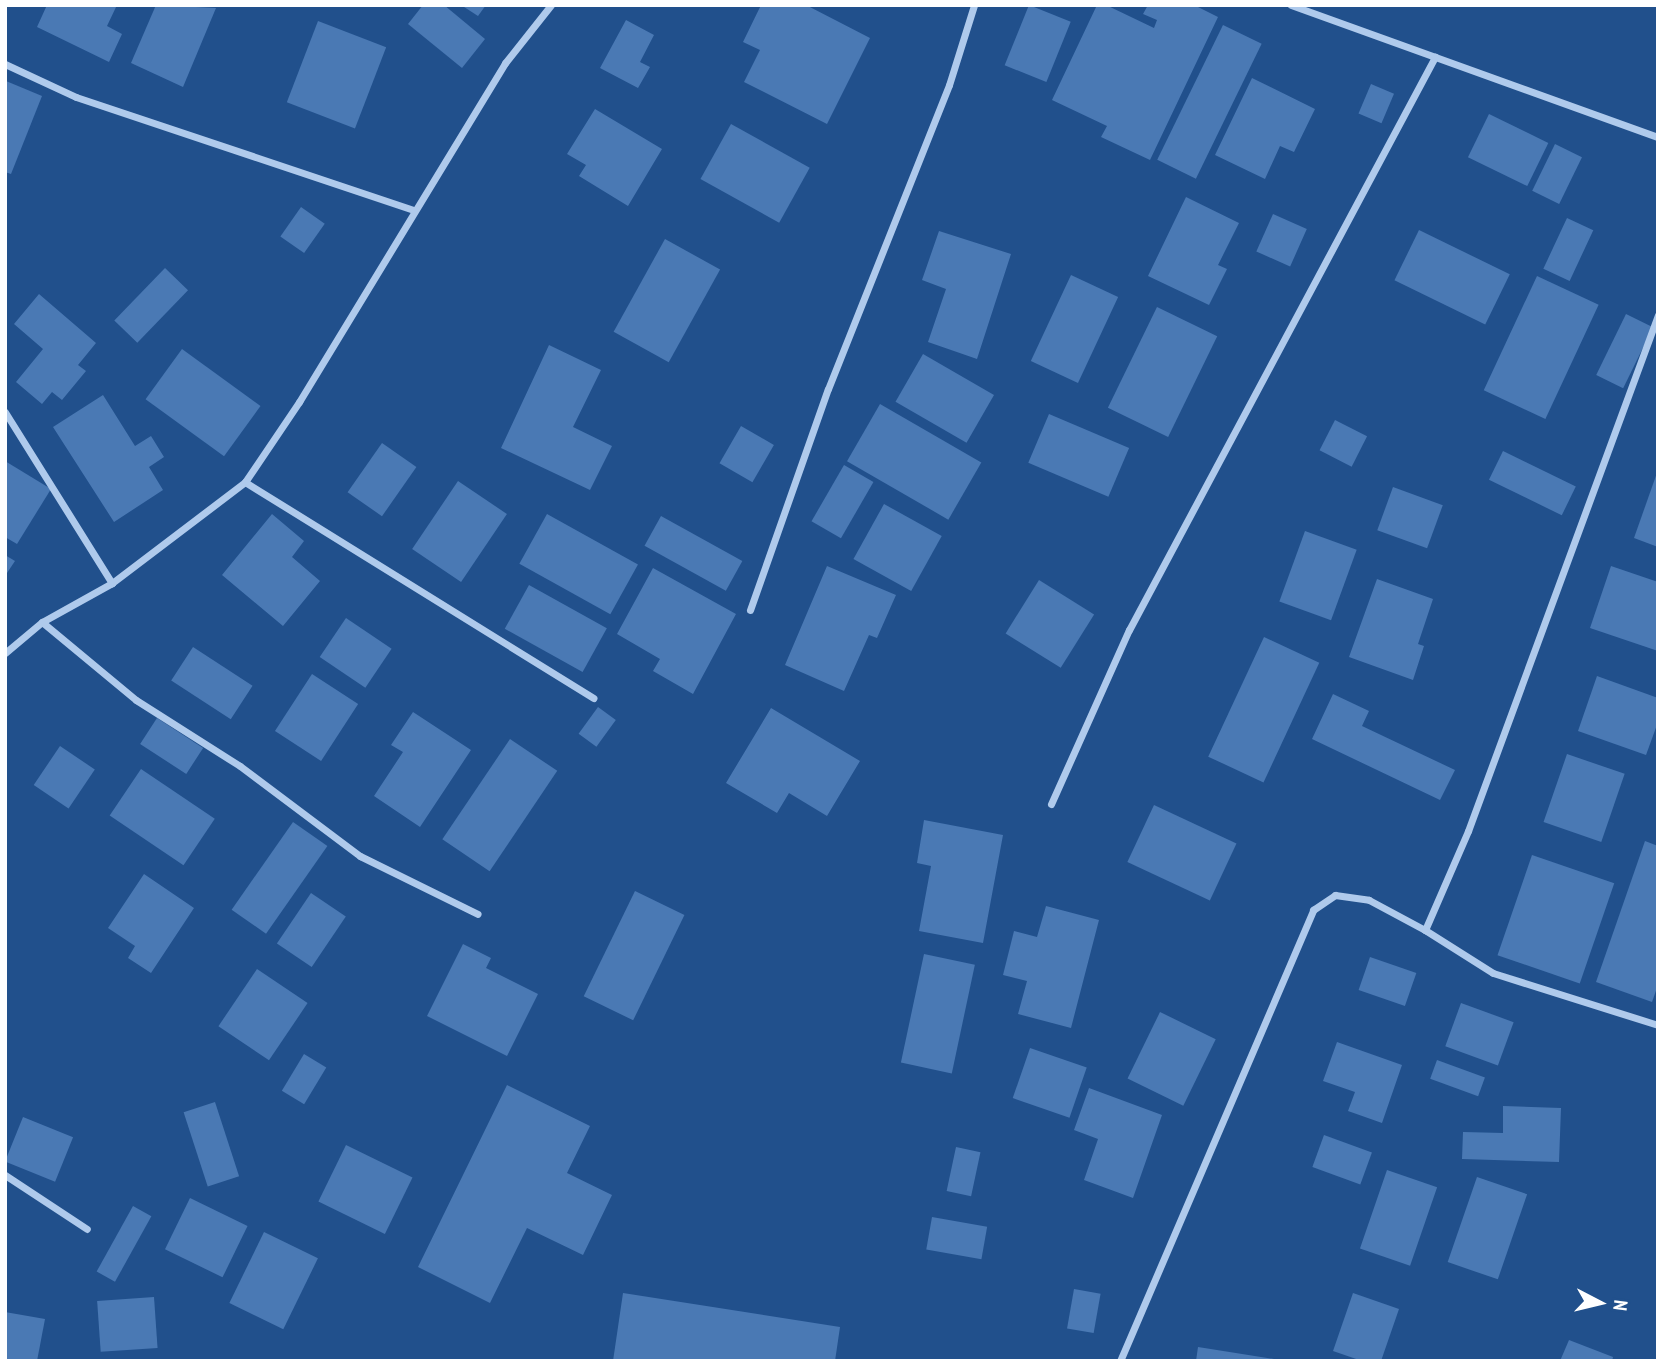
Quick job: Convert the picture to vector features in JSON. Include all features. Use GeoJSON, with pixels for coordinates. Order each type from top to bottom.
{"type":"FeatureCollection","features":[{"type":"Feature","properties":{"kind":"street"},"geometry":{"type":"LineString","coordinates":[[5,653],[43,622],[112,583],[244,482],[299,402],[505,63],[551,5]]}},
{"type":"Feature","properties":{"kind":"street"},"geometry":{"type":"LineString","coordinates":[[750,610],[828,389],[949,85],[974,5]]}},
{"type":"Feature","properties":{"kind":"street"},"geometry":{"type":"LineString","coordinates":[[1291,5],[1658,137]]}},
{"type":"Feature","properties":{"kind":"street"},"geometry":{"type":"LineString","coordinates":[[1051,804],[1129,630],[1435,57]]}},
{"type":"Feature","properties":{"kind":"street"},"geometry":{"type":"LineString","coordinates":[[5,64],[76,97],[414,210]]}},
{"type":"Feature","properties":{"kind":"street"},"geometry":{"type":"LineString","coordinates":[[1425,929],[1468,831],[1658,315]]}},
{"type":"Feature","properties":{"kind":"street"},"geometry":{"type":"LineString","coordinates":[[5,412],[112,583]]}},
{"type":"Feature","properties":{"kind":"street"},"geometry":{"type":"LineString","coordinates":[[244,482],[593,698]]}},
{"type":"Feature","properties":{"kind":"street"},"geometry":{"type":"LineString","coordinates":[[43,622],[136,700],[240,766],[360,856],[478,914]]}},
{"type":"Feature","properties":{"kind":"street"},"geometry":{"type":"LineString","coordinates":[[1120,1361],[1313,910],[1335,895],[1369,900],[1425,929],[1493,974],[1658,1025]]}},
{"type":"Feature","properties":{"kind":"street"},"geometry":{"type":"LineString","coordinates":[[5,1175],[87,1229]]}},
{"type":"Feature","properties":{"kind":"building"},"geometry":{"type":"Polygon","coordinates":[[[47,5],[117,5],[107,26],[122,34],[109,62],[37,27],[47,5]]]}},
{"type":"Feature","properties":{"kind":"building"},"geometry":{"type":"Polygon","coordinates":[[[156,5],[216,8],[183,87],[131,63],[156,5]]]}},
{"type":"Feature","properties":{"kind":"building"},"geometry":{"type":"Polygon","coordinates":[[[423,5],[444,5],[485,39],[462,68],[408,24],[423,5]]]}},
{"type":"Feature","properties":{"kind":"building"},"geometry":{"type":"Polygon","coordinates":[[[461,5],[486,5],[478,16],[461,5]]]}},
{"type":"Feature","properties":{"kind":"building"},"geometry":{"type":"Polygon","coordinates":[[[761,5],[806,5],[870,38],[827,124],[744,82],[760,50],[743,42],[761,5]]]}},
{"type":"Feature","properties":{"kind":"building"},"geometry":{"type":"Polygon","coordinates":[[[1029,5],[1071,22],[1046,82],[1005,65],[1029,5]]]}},
{"type":"Feature","properties":{"kind":"building"},"geometry":{"type":"Polygon","coordinates":[[[1097,5],[1106,5],[1154,28],[1157,20],[1143,14],[1148,5],[1194,5],[1218,17],[1150,160],[1101,137],[1107,126],[1052,100],[1097,5]]]}},
{"type":"Feature","properties":{"kind":"building"},"geometry":{"type":"Polygon","coordinates":[[[626,20],[654,35],[640,62],[650,67],[638,88],[600,68],[626,20]]]}},
{"type":"Feature","properties":{"kind":"building"},"geometry":{"type":"Polygon","coordinates":[[[318,21],[386,47],[355,128],[287,102],[318,21]]]}},
{"type":"Feature","properties":{"kind":"building"},"geometry":{"type":"Polygon","coordinates":[[[1223,25],[1262,44],[1196,179],[1157,160],[1223,25]]]}},
{"type":"Feature","properties":{"kind":"building"},"geometry":{"type":"Polygon","coordinates":[[[1252,78],[1315,109],[1294,152],[1280,146],[1265,179],[1215,155],[1252,78]]]}},
{"type":"Feature","properties":{"kind":"building"},"geometry":{"type":"Polygon","coordinates":[[[6,81],[42,96],[11,174],[5,172],[6,81]]]}},
{"type":"Feature","properties":{"kind":"building"},"geometry":{"type":"Polygon","coordinates":[[[1371,84],[1394,94],[1382,123],[1358,113],[1371,84]]]}},
{"type":"Feature","properties":{"kind":"building"},"geometry":{"type":"Polygon","coordinates":[[[595,109],[662,149],[628,206],[579,176],[586,165],[567,154],[595,109]]]}},
{"type":"Feature","properties":{"kind":"building"},"geometry":{"type":"Polygon","coordinates":[[[1489,114],[1548,143],[1527,186],[1468,157],[1489,114]]]}},
{"type":"Feature","properties":{"kind":"building"},"geometry":{"type":"Polygon","coordinates":[[[731,124],[810,168],[779,223],[700,179],[731,124]]]}},
{"type":"Feature","properties":{"kind":"building"},"geometry":{"type":"Polygon","coordinates":[[[1555,144],[1582,157],[1559,204],[1532,191],[1555,144]]]}},
{"type":"Feature","properties":{"kind":"building"},"geometry":{"type":"Polygon","coordinates":[[[1186,197],[1239,223],[1218,265],[1227,269],[1209,305],[1148,276],[1186,197]]]}},
{"type":"Feature","properties":{"kind":"building"},"geometry":{"type":"Polygon","coordinates":[[[301,207],[325,224],[304,253],[280,236],[301,207]]]}},
{"type":"Feature","properties":{"kind":"building"},"geometry":{"type":"Polygon","coordinates":[[[1273,214],[1307,229],[1290,267],[1256,251],[1273,214]]]}},
{"type":"Feature","properties":{"kind":"building"},"geometry":{"type":"Polygon","coordinates":[[[1567,218],[1593,230],[1570,281],[1543,269],[1567,218]]]}},
{"type":"Feature","properties":{"kind":"building"},"geometry":{"type":"Polygon","coordinates":[[[1419,230],[1510,274],[1485,325],[1394,280],[1419,230]]]}},
{"type":"Feature","properties":{"kind":"building"},"geometry":{"type":"Polygon","coordinates":[[[939,231],[1011,254],[977,359],[928,342],[946,289],[922,280],[939,231]]]}},
{"type":"Feature","properties":{"kind":"building"},"geometry":{"type":"Polygon","coordinates":[[[665,239],[720,270],[669,362],[614,332],[665,239]]]}},
{"type":"Feature","properties":{"kind":"building"},"geometry":{"type":"Polygon","coordinates":[[[165,268],[188,290],[137,343],[114,321],[165,268]]]}},
{"type":"Feature","properties":{"kind":"building"},"geometry":{"type":"Polygon","coordinates":[[[1071,275],[1118,297],[1078,383],[1031,361],[1071,275]]]}},
{"type":"Feature","properties":{"kind":"building"},"geometry":{"type":"Polygon","coordinates":[[[1537,276],[1599,305],[1545,419],[1484,390],[1537,276]]]}},
{"type":"Feature","properties":{"kind":"building"},"geometry":{"type":"Polygon","coordinates":[[[39,294],[96,343],[78,365],[86,371],[62,400],[52,392],[42,404],[16,382],[43,349],[14,324],[39,294]]]}},
{"type":"Feature","properties":{"kind":"building"},"geometry":{"type":"Polygon","coordinates":[[[1157,307],[1217,336],[1168,437],[1108,408],[1157,307]]]}},
{"type":"Feature","properties":{"kind":"building"},"geometry":{"type":"Polygon","coordinates":[[[1626,314],[1653,327],[1623,388],[1596,375],[1626,314]]]}},
{"type":"Feature","properties":{"kind":"building"},"geometry":{"type":"Polygon","coordinates":[[[549,345],[601,370],[573,427],[612,446],[590,490],[501,448],[549,345]]]}},
{"type":"Feature","properties":{"kind":"building"},"geometry":{"type":"Polygon","coordinates":[[[182,349],[260,406],[224,456],[146,399],[182,349]]]}},
{"type":"Feature","properties":{"kind":"building"},"geometry":{"type":"Polygon","coordinates":[[[923,354],[994,395],[967,443],[896,402],[923,354]]]}},
{"type":"Feature","properties":{"kind":"building"},"geometry":{"type":"Polygon","coordinates":[[[103,395],[135,446],[151,436],[164,457],[149,467],[163,490],[114,522],[53,427],[103,395]]]}},
{"type":"Feature","properties":{"kind":"building"},"geometry":{"type":"Polygon","coordinates":[[[880,404],[981,462],[948,520],[847,461],[880,404]]]}},
{"type":"Feature","properties":{"kind":"building"},"geometry":{"type":"Polygon","coordinates":[[[1049,414],[1129,448],[1108,497],[1028,463],[1049,414]]]}},
{"type":"Feature","properties":{"kind":"building"},"geometry":{"type":"Polygon","coordinates":[[[1335,420],[1367,436],[1352,467],[1320,450],[1335,420]]]}},
{"type":"Feature","properties":{"kind":"building"},"geometry":{"type":"Polygon","coordinates":[[[741,426],[774,445],[752,482],[720,463],[741,426]]]}},
{"type":"Feature","properties":{"kind":"building"},"geometry":{"type":"Polygon","coordinates":[[[382,443],[416,467],[382,516],[348,492],[382,443]]]}},
{"type":"Feature","properties":{"kind":"building"},"geometry":{"type":"Polygon","coordinates":[[[1503,451],[1576,487],[1562,515],[1489,480],[1503,451]]]}},
{"type":"Feature","properties":{"kind":"building"},"geometry":{"type":"Polygon","coordinates":[[[5,461],[51,489],[17,544],[5,537],[5,461]]]}},
{"type":"Feature","properties":{"kind":"building"},"geometry":{"type":"Polygon","coordinates":[[[844,465],[873,482],[841,538],[812,521],[844,465]]]}},
{"type":"Feature","properties":{"kind":"building"},"geometry":{"type":"Polygon","coordinates":[[[1658,470],[1658,547],[1634,538],[1658,470]]]}},
{"type":"Feature","properties":{"kind":"building"},"geometry":{"type":"Polygon","coordinates":[[[458,481],[507,514],[461,582],[412,549],[458,481]]]}},
{"type":"Feature","properties":{"kind":"building"},"geometry":{"type":"Polygon","coordinates":[[[1393,487],[1443,505],[1427,548],[1377,530],[1393,487]]]}},
{"type":"Feature","properties":{"kind":"building"},"geometry":{"type":"Polygon","coordinates":[[[884,504],[942,536],[911,591],[853,559],[884,504]]]}},
{"type":"Feature","properties":{"kind":"building"},"geometry":{"type":"Polygon","coordinates":[[[272,514],[304,541],[292,557],[320,581],[283,626],[222,575],[272,514]]]}},
{"type":"Feature","properties":{"kind":"building"},"geometry":{"type":"Polygon","coordinates":[[[547,514],[638,564],[610,614],[519,564],[547,514]]]}},
{"type":"Feature","properties":{"kind":"building"},"geometry":{"type":"Polygon","coordinates":[[[661,516],[742,561],[726,591],[645,546],[661,516]]]}},
{"type":"Feature","properties":{"kind":"building"},"geometry":{"type":"Polygon","coordinates":[[[1305,531],[1357,550],[1331,620],[1279,601],[1305,531]]]}},
{"type":"Feature","properties":{"kind":"building"},"geometry":{"type":"Polygon","coordinates":[[[5,555],[15,561],[5,576],[5,555]]]}},
{"type":"Feature","properties":{"kind":"building"},"geometry":{"type":"Polygon","coordinates":[[[827,566],[896,595],[877,638],[869,635],[844,691],[785,665],[827,566]]]}},
{"type":"Feature","properties":{"kind":"building"},"geometry":{"type":"Polygon","coordinates":[[[1611,566],[1658,582],[1658,651],[1590,628],[1611,566]]]}},
{"type":"Feature","properties":{"kind":"building"},"geometry":{"type":"Polygon","coordinates":[[[653,568],[736,614],[693,694],[653,671],[660,659],[617,634],[653,568]]]}},
{"type":"Feature","properties":{"kind":"building"},"geometry":{"type":"Polygon","coordinates":[[[1377,579],[1433,599],[1418,644],[1424,646],[1413,680],[1349,657],[1377,579]]]}},
{"type":"Feature","properties":{"kind":"building"},"geometry":{"type":"Polygon","coordinates":[[[1039,580],[1094,614],[1061,668],[1006,633],[1039,580]]]}},
{"type":"Feature","properties":{"kind":"building"},"geometry":{"type":"Polygon","coordinates":[[[529,585],[607,628],[583,672],[505,629],[529,585]]]}},
{"type":"Feature","properties":{"kind":"building"},"geometry":{"type":"Polygon","coordinates":[[[346,618],[392,649],[365,688],[320,657],[346,618]]]}},
{"type":"Feature","properties":{"kind":"building"},"geometry":{"type":"Polygon","coordinates":[[[1264,637],[1319,663],[1263,782],[1208,757],[1264,637]]]}},
{"type":"Feature","properties":{"kind":"building"},"geometry":{"type":"Polygon","coordinates":[[[193,647],[253,686],[231,719],[171,681],[193,647]]]}},
{"type":"Feature","properties":{"kind":"building"},"geometry":{"type":"Polygon","coordinates":[[[312,674],[358,704],[321,761],[275,731],[312,674]]]}},
{"type":"Feature","properties":{"kind":"building"},"geometry":{"type":"Polygon","coordinates":[[[1597,676],[1658,698],[1658,722],[1646,755],[1578,731],[1597,676]]]}},
{"type":"Feature","properties":{"kind":"building"},"geometry":{"type":"Polygon","coordinates":[[[1333,694],[1369,711],[1362,726],[1455,770],[1440,800],[1312,739],[1333,694]]]}},
{"type":"Feature","properties":{"kind":"building"},"geometry":{"type":"Polygon","coordinates":[[[598,707],[616,720],[596,747],[579,734],[598,707]]]}},
{"type":"Feature","properties":{"kind":"building"},"geometry":{"type":"Polygon","coordinates":[[[771,708],[860,761],[827,816],[789,793],[777,813],[726,783],[771,708]]]}},
{"type":"Feature","properties":{"kind":"building"},"geometry":{"type":"Polygon","coordinates":[[[413,712],[471,750],[420,827],[374,796],[403,752],[391,745],[413,712]]]}},
{"type":"Feature","properties":{"kind":"building"},"geometry":{"type":"Polygon","coordinates":[[[157,718],[203,748],[186,774],[140,744],[157,718]]]}},
{"type":"Feature","properties":{"kind":"building"},"geometry":{"type":"Polygon","coordinates":[[[510,739],[557,771],[490,871],[442,839],[510,739]]]}},
{"type":"Feature","properties":{"kind":"building"},"geometry":{"type":"Polygon","coordinates":[[[60,746],[95,769],[69,808],[34,785],[60,746]]]}},
{"type":"Feature","properties":{"kind":"building"},"geometry":{"type":"Polygon","coordinates":[[[1567,754],[1625,774],[1601,842],[1544,822],[1567,754]]]}},
{"type":"Feature","properties":{"kind":"building"},"geometry":{"type":"Polygon","coordinates":[[[141,769],[215,819],[183,865],[110,815],[141,769]]]}},
{"type":"Feature","properties":{"kind":"building"},"geometry":{"type":"Polygon","coordinates":[[[1154,805],[1236,843],[1210,901],[1127,862],[1154,805]]]}},
{"type":"Feature","properties":{"kind":"building"},"geometry":{"type":"Polygon","coordinates":[[[924,820],[1003,835],[983,943],[919,931],[931,866],[917,863],[924,820]]]}},
{"type":"Feature","properties":{"kind":"building"},"geometry":{"type":"Polygon","coordinates":[[[293,822],[327,846],[266,934],[232,910],[293,822]]]}},
{"type":"Feature","properties":{"kind":"building"},"geometry":{"type":"Polygon","coordinates":[[[1645,841],[1658,846],[1658,985],[1652,1002],[1596,982],[1645,841]]]}},
{"type":"Feature","properties":{"kind":"building"},"geometry":{"type":"Polygon","coordinates":[[[1532,855],[1614,883],[1580,984],[1497,955],[1532,855]]]}},
{"type":"Feature","properties":{"kind":"building"},"geometry":{"type":"Polygon","coordinates":[[[144,874],[194,908],[151,973],[128,958],[135,946],[108,928],[144,874]]]}},
{"type":"Feature","properties":{"kind":"building"},"geometry":{"type":"Polygon","coordinates":[[[635,891],[684,915],[633,1020],[584,996],[635,891]]]}},
{"type":"Feature","properties":{"kind":"building"},"geometry":{"type":"Polygon","coordinates":[[[311,893],[346,916],[312,967],[277,944],[311,893]]]}},
{"type":"Feature","properties":{"kind":"building"},"geometry":{"type":"Polygon","coordinates":[[[1046,906],[1099,920],[1071,1028],[1018,1014],[1027,981],[1003,975],[1014,931],[1037,937],[1046,906]]]}},
{"type":"Feature","properties":{"kind":"building"},"geometry":{"type":"Polygon","coordinates":[[[463,944],[491,958],[486,968],[538,994],[507,1056],[427,1016],[463,944]]]}},
{"type":"Feature","properties":{"kind":"building"},"geometry":{"type":"Polygon","coordinates":[[[924,954],[975,965],[952,1073],[901,1063],[924,954]]]}},
{"type":"Feature","properties":{"kind":"building"},"geometry":{"type":"Polygon","coordinates":[[[1370,957],[1416,973],[1405,1006],[1359,990],[1370,957]]]}},
{"type":"Feature","properties":{"kind":"building"},"geometry":{"type":"Polygon","coordinates":[[[257,969],[308,1003],[269,1060],[218,1026],[257,969]]]}},
{"type":"Feature","properties":{"kind":"building"},"geometry":{"type":"Polygon","coordinates":[[[1461,1003],[1514,1022],[1498,1065],[1445,1046],[1461,1003]]]}},
{"type":"Feature","properties":{"kind":"building"},"geometry":{"type":"Polygon","coordinates":[[[1160,1012],[1216,1039],[1183,1106],[1128,1079],[1160,1012]]]}},
{"type":"Feature","properties":{"kind":"building"},"geometry":{"type":"Polygon","coordinates":[[[1337,1042],[1402,1065],[1382,1123],[1348,1111],[1355,1092],[1323,1081],[1337,1042]]]}},
{"type":"Feature","properties":{"kind":"building"},"geometry":{"type":"Polygon","coordinates":[[[1030,1048],[1087,1068],[1069,1118],[1013,1098],[1030,1048]]]}},
{"type":"Feature","properties":{"kind":"building"},"geometry":{"type":"Polygon","coordinates":[[[304,1054],[326,1067],[304,1104],[282,1091],[304,1054]]]}},
{"type":"Feature","properties":{"kind":"building"},"geometry":{"type":"Polygon","coordinates":[[[1437,1060],[1485,1077],[1478,1096],[1430,1079],[1437,1060]]]}},
{"type":"Feature","properties":{"kind":"building"},"geometry":{"type":"Polygon","coordinates":[[[507,1085],[590,1126],[567,1173],[612,1195],[583,1255],[527,1228],[490,1303],[418,1267],[507,1085]]]}},
{"type":"Feature","properties":{"kind":"building"},"geometry":{"type":"Polygon","coordinates":[[[1089,1088],[1162,1115],[1133,1198],[1084,1180],[1098,1139],[1074,1130],[1089,1088]]]}},
{"type":"Feature","properties":{"kind":"building"},"geometry":{"type":"Polygon","coordinates":[[[215,1102],[239,1176],[208,1186],[184,1112],[215,1102]]]}},
{"type":"Feature","properties":{"kind":"building"},"geometry":{"type":"Polygon","coordinates":[[[1503,1106],[1561,1108],[1559,1162],[1462,1159],[1463,1132],[1503,1133],[1503,1106]]]}},
{"type":"Feature","properties":{"kind":"building"},"geometry":{"type":"Polygon","coordinates":[[[23,1117],[73,1137],[55,1182],[5,1162],[23,1117]]]}},
{"type":"Feature","properties":{"kind":"building"},"geometry":{"type":"Polygon","coordinates":[[[1324,1135],[1372,1152],[1360,1184],[1312,1167],[1324,1135]]]}},
{"type":"Feature","properties":{"kind":"building"},"geometry":{"type":"Polygon","coordinates":[[[346,1145],[413,1177],[385,1234],[318,1202],[346,1145]]]}},
{"type":"Feature","properties":{"kind":"building"},"geometry":{"type":"Polygon","coordinates":[[[956,1147],[980,1152],[971,1196],[947,1191],[956,1147]]]}},
{"type":"Feature","properties":{"kind":"building"},"geometry":{"type":"Polygon","coordinates":[[[1387,1170],[1437,1187],[1410,1266],[1360,1248],[1387,1170]]]}},
{"type":"Feature","properties":{"kind":"building"},"geometry":{"type":"Polygon","coordinates":[[[1477,1177],[1527,1194],[1498,1279],[1448,1262],[1477,1177]]]}},
{"type":"Feature","properties":{"kind":"building"},"geometry":{"type":"Polygon","coordinates":[[[190,1198],[248,1226],[223,1277],[165,1249],[190,1198]]]}},
{"type":"Feature","properties":{"kind":"building"},"geometry":{"type":"Polygon","coordinates":[[[133,1206],[151,1216],[115,1282],[97,1272],[133,1206]]]}},
{"type":"Feature","properties":{"kind":"building"},"geometry":{"type":"Polygon","coordinates":[[[932,1217],[987,1227],[981,1259],[926,1249],[932,1217]]]}},
{"type":"Feature","properties":{"kind":"building"},"geometry":{"type":"Polygon","coordinates":[[[264,1232],[318,1258],[283,1329],[229,1303],[264,1232]]]}},
{"type":"Feature","properties":{"kind":"building"},"geometry":{"type":"Polygon","coordinates":[[[1074,1289],[1101,1294],[1094,1333],[1067,1328],[1074,1289]]]}},
{"type":"Feature","properties":{"kind":"building"},"geometry":{"type":"Polygon","coordinates":[[[623,1293],[840,1327],[835,1361],[613,1361],[623,1293]]]}},
{"type":"Feature","properties":{"kind":"building"},"geometry":{"type":"Polygon","coordinates":[[[1353,1293],[1399,1309],[1381,1361],[1362,1361],[1333,1351],[1353,1293]]]}},
{"type":"Feature","properties":{"kind":"building"},"geometry":{"type":"Polygon","coordinates":[[[154,1297],[158,1348],[101,1352],[97,1301],[154,1297]]]}},
{"type":"Feature","properties":{"kind":"building"},"geometry":{"type":"Polygon","coordinates":[[[5,1312],[45,1319],[37,1361],[5,1360],[5,1312]]]}},
{"type":"Feature","properties":{"kind":"building"},"geometry":{"type":"Polygon","coordinates":[[[1569,1340],[1613,1357],[1612,1361],[1560,1361],[1569,1340]]]}},
{"type":"Feature","properties":{"kind":"building"},"geometry":{"type":"Polygon","coordinates":[[[1198,1347],[1274,1359],[1274,1361],[1196,1361],[1198,1347]]]}}]}
